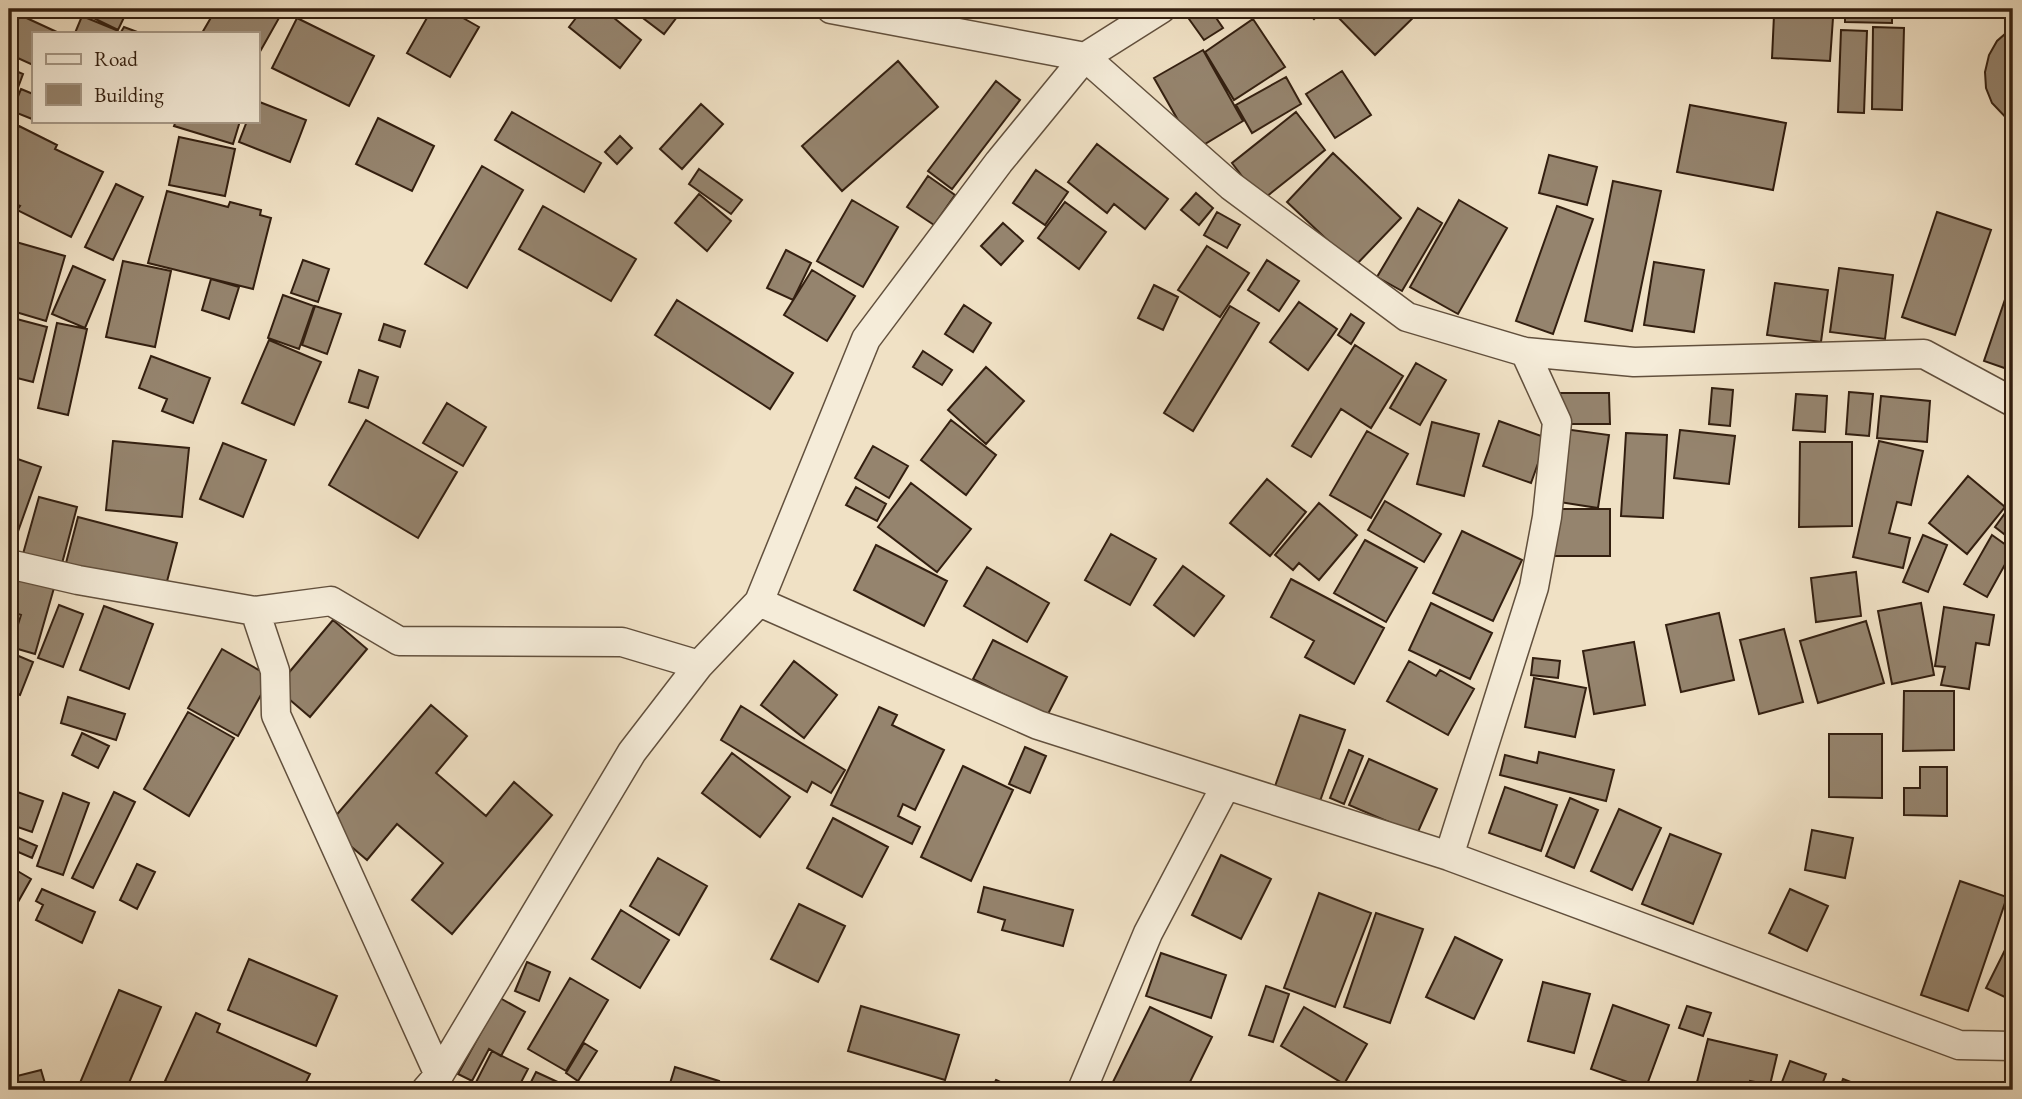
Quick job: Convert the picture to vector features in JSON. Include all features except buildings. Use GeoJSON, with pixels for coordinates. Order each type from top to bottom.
{"type":"FeatureCollection","features":[{"type":"Feature","properties":{"kind":"street"},"geometry":{"type":"LineString","coordinates":[[831,9],[1085,57],[1231,186],[1407,317],[1525,352],[1634,362],[1924,355],[2013,402]]}},
{"type":"Feature","properties":{"kind":"street"},"geometry":{"type":"LineString","coordinates":[[433,1082],[632,752],[699,665],[759,602],[866,339],[999,162],[1085,57],[1161,9]]}},
{"type":"Feature","properties":{"kind":"street"},"geometry":{"type":"LineString","coordinates":[[1449,856],[1534,587],[1546,517],[1557,422],[1525,352]]}},
{"type":"Feature","properties":{"kind":"street"},"geometry":{"type":"LineString","coordinates":[[9,564],[78,580],[254,611],[331,601],[399,641],[622,642],[699,665]]}},
{"type":"Feature","properties":{"kind":"street"},"geometry":{"type":"LineString","coordinates":[[759,602],[1038,725],[1449,856],[1959,1045],[2013,1046]]}},
{"type":"Feature","properties":{"kind":"street"},"geometry":{"type":"LineString","coordinates":[[254,611],[275,671],[276,715],[433,1082]]}},
{"type":"Feature","properties":{"kind":"street"},"geometry":{"type":"LineString","coordinates":[[1082,1090],[1148,933],[1226,785]]}}]}
